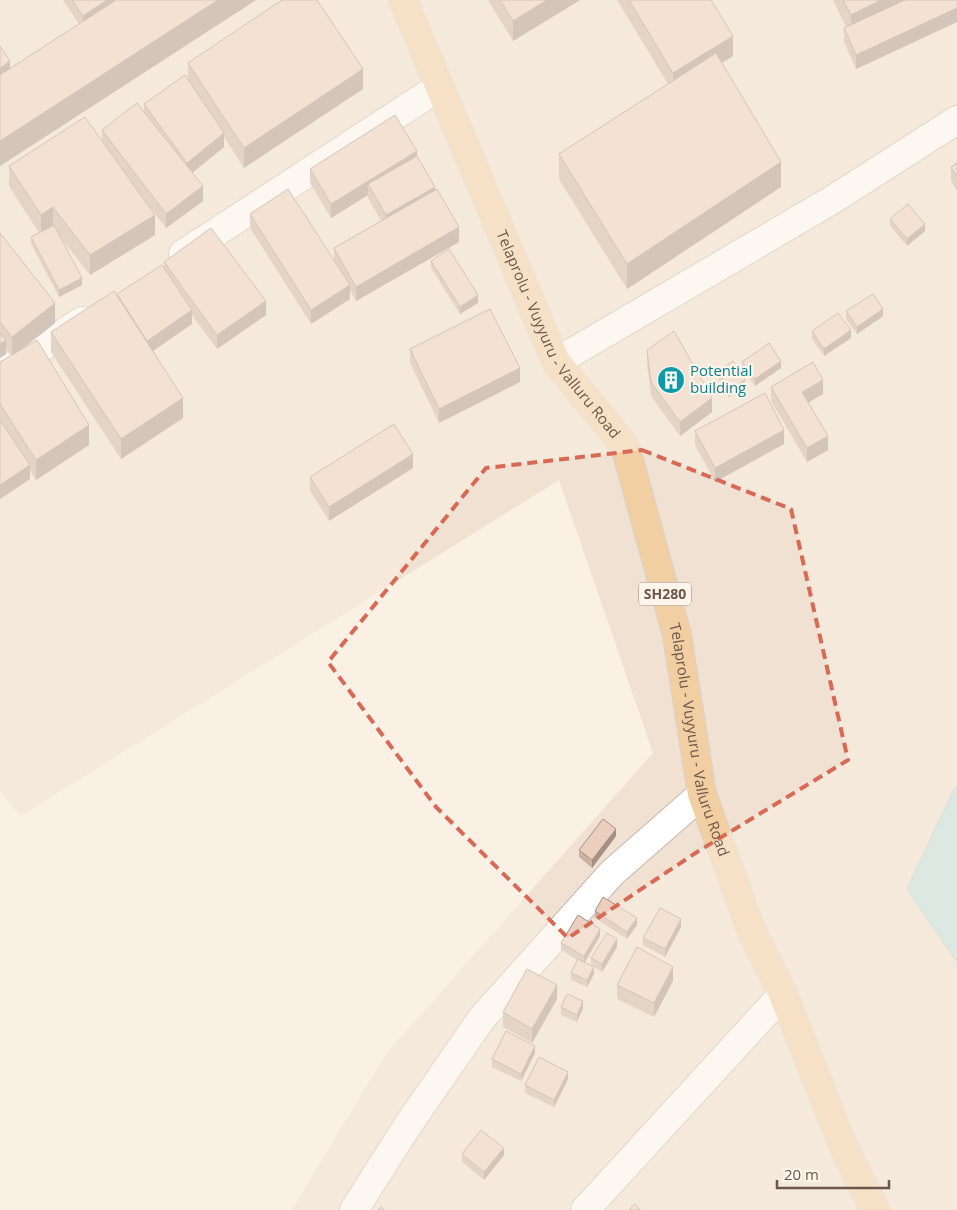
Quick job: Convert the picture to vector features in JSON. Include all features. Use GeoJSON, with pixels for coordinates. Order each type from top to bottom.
{"type":"FeatureCollection","features":[{"type":"Feature","properties":{"kind":"main road","name":"Telaprolu - Vuyyuru - Valluru Road"},"geometry":{"type":"LineString","coordinates":[[403,0],[556,362],[625,446],[677,635],[702,794],[751,930],[783,994],[844,1148],[875,1210]]}},
{"type":"Feature","properties":{"kind":"street"},"geometry":{"type":"LineString","coordinates":[[166,266],[439,87]]}},
{"type":"Feature","properties":{"kind":"street"},"geometry":{"type":"LineString","coordinates":[[556,362],[832,200],[957,120]]}},
{"type":"Feature","properties":{"kind":"street"},"geometry":{"type":"LineString","coordinates":[[0,374],[99,309]]}},
{"type":"Feature","properties":{"kind":"street"},"geometry":{"type":"LineString","coordinates":[[354,1210],[408,1125],[482,1018],[612,873],[702,794]]}},
{"type":"Feature","properties":{"kind":"street"},"geometry":{"type":"LineString","coordinates":[[585,1210],[783,994]]}},
{"type":"Feature","properties":{"kind":"highlighted area"},"geometry":{"type":"Polygon","coordinates":[[[642,450],[791,509],[848,760],[697,852],[568,938],[436,807],[328,662],[486,468],[642,450]]]}},
{"type":"Feature","properties":{"kind":"shaded area"},"geometry":{"type":"Polygon","coordinates":[[[0,0],[957,0],[957,1210],[292,1210],[386,1054],[653,753],[559,480],[21,816],[0,791],[0,0]]]}},
{"type":"Feature","properties":{"kind":"water"},"geometry":{"type":"Polygon","coordinates":[[[957,786],[957,962],[907,889],[957,786]]]}},
{"type":"Feature","properties":{"kind":"building"},"geometry":{"type":"Polygon","coordinates":[[[72,0],[107,0],[83,16],[72,0]]]}},
{"type":"Feature","properties":{"kind":"building"},"geometry":{"type":"Polygon","coordinates":[[[116,0],[218,0],[0,141],[0,75],[116,0]]]}},
{"type":"Feature","properties":{"kind":"building"},"geometry":{"type":"Polygon","coordinates":[[[282,0],[317,0],[363,69],[244,148],[188,63],[282,0]]]}},
{"type":"Feature","properties":{"kind":"building"},"geometry":{"type":"Polygon","coordinates":[[[500,0],[547,0],[513,21],[500,0]]]}},
{"type":"Feature","properties":{"kind":"building"},"geometry":{"type":"Polygon","coordinates":[[[629,0],[711,0],[733,36],[673,73],[629,0]]]}},
{"type":"Feature","properties":{"kind":"building"},"geometry":{"type":"Polygon","coordinates":[[[843,0],[881,0],[851,15],[843,0]]]}},
{"type":"Feature","properties":{"kind":"building"},"geometry":{"type":"Polygon","coordinates":[[[905,0],[957,0],[957,8],[856,55],[844,28],[905,0]]]}},
{"type":"Feature","properties":{"kind":"building"},"geometry":{"type":"Polygon","coordinates":[[[0,46],[10,61],[0,68],[0,46]]]}},
{"type":"Feature","properties":{"kind":"building"},"geometry":{"type":"Polygon","coordinates":[[[716,53],[781,162],[627,264],[559,154],[716,53]]]}},
{"type":"Feature","properties":{"kind":"building"},"geometry":{"type":"Polygon","coordinates":[[[185,75],[224,133],[187,163],[144,104],[185,75]]]}},
{"type":"Feature","properties":{"kind":"building"},"geometry":{"type":"Polygon","coordinates":[[[137,103],[203,186],[166,214],[102,130],[137,103]]]}},
{"type":"Feature","properties":{"kind":"building"},"geometry":{"type":"Polygon","coordinates":[[[395,115],[417,151],[331,204],[310,169],[395,115]]]}},
{"type":"Feature","properties":{"kind":"building"},"geometry":{"type":"Polygon","coordinates":[[[85,117],[155,215],[90,255],[53,207],[41,215],[9,166],[85,117]]]}},
{"type":"Feature","properties":{"kind":"building"},"geometry":{"type":"Polygon","coordinates":[[[417,156],[435,187],[386,215],[368,184],[417,156]]]}},
{"type":"Feature","properties":{"kind":"building"},"geometry":{"type":"Polygon","coordinates":[[[957,163],[957,177],[951,167],[957,163]]]}},
{"type":"Feature","properties":{"kind":"building"},"geometry":{"type":"Polygon","coordinates":[[[288,189],[350,285],[311,310],[250,214],[288,189]]]}},
{"type":"Feature","properties":{"kind":"building"},"geometry":{"type":"Polygon","coordinates":[[[437,189],[459,227],[356,287],[334,248],[437,189]]]}},
{"type":"Feature","properties":{"kind":"building"},"geometry":{"type":"Polygon","coordinates":[[[908,204],[925,224],[907,239],[890,219],[908,204]]]}},
{"type":"Feature","properties":{"kind":"building"},"geometry":{"type":"Polygon","coordinates":[[[54,225],[82,278],[59,290],[31,237],[54,225]]]}},
{"type":"Feature","properties":{"kind":"building"},"geometry":{"type":"Polygon","coordinates":[[[211,228],[266,301],[217,335],[164,262],[211,228]]]}},
{"type":"Feature","properties":{"kind":"building"},"geometry":{"type":"Polygon","coordinates":[[[0,233],[55,303],[12,337],[0,322],[0,233]]]}},
{"type":"Feature","properties":{"kind":"building"},"geometry":{"type":"Polygon","coordinates":[[[449,249],[478,295],[460,307],[431,261],[449,249]]]}},
{"type":"Feature","properties":{"kind":"building"},"geometry":{"type":"Polygon","coordinates":[[[162,265],[192,310],[147,341],[117,294],[162,265]]]}},
{"type":"Feature","properties":{"kind":"building"},"geometry":{"type":"Polygon","coordinates":[[[114,291],[183,398],[121,439],[51,332],[114,291]]]}},
{"type":"Feature","properties":{"kind":"building"},"geometry":{"type":"Polygon","coordinates":[[[873,294],[883,309],[857,327],[846,311],[873,294]]]}},
{"type":"Feature","properties":{"kind":"building"},"geometry":{"type":"Polygon","coordinates":[[[490,309],[520,368],[439,409],[410,349],[490,309]]]}},
{"type":"Feature","properties":{"kind":"building"},"geometry":{"type":"Polygon","coordinates":[[[838,313],[851,330],[824,349],[812,331],[838,313]]]}},
{"type":"Feature","properties":{"kind":"building","name":"Potential building"},"geometry":{"type":"Polygon","coordinates":[[[674,331],[712,398],[680,422],[651,382],[647,350],[674,331]]]}},
{"type":"Feature","properties":{"kind":"building"},"geometry":{"type":"Polygon","coordinates":[[[0,333],[6,340],[0,344],[0,333]]]}},
{"type":"Feature","properties":{"kind":"building"},"geometry":{"type":"Polygon","coordinates":[[[37,340],[89,425],[36,460],[0,404],[0,362],[37,340]]]}},
{"type":"Feature","properties":{"kind":"building"},"geometry":{"type":"Polygon","coordinates":[[[769,343],[781,361],[755,379],[742,362],[769,343]]]}},
{"type":"Feature","properties":{"kind":"building"},"geometry":{"type":"Polygon","coordinates":[[[733,361],[745,380],[729,390],[718,371],[733,361]]]}},
{"type":"Feature","properties":{"kind":"building"},"geometry":{"type":"Polygon","coordinates":[[[813,362],[823,380],[802,392],[828,436],[807,448],[771,387],[813,362]]]}},
{"type":"Feature","properties":{"kind":"building"},"geometry":{"type":"Polygon","coordinates":[[[765,393],[784,430],[715,468],[695,431],[765,393]]]}},
{"type":"Feature","properties":{"kind":"building"},"geometry":{"type":"Polygon","coordinates":[[[0,420],[30,465],[0,485],[0,420]]]}},
{"type":"Feature","properties":{"kind":"building"},"geometry":{"type":"Polygon","coordinates":[[[394,424],[413,454],[329,507],[310,477],[394,424]]]}},
{"type":"Feature","properties":{"kind":"building"},"geometry":{"type":"Polygon","coordinates":[[[603,819],[616,829],[592,860],[579,850],[603,819]]]}},
{"type":"Feature","properties":{"kind":"building"},"geometry":{"type":"Polygon","coordinates":[[[603,897],[637,918],[627,932],[595,911],[603,897]]]}},
{"type":"Feature","properties":{"kind":"building"},"geometry":{"type":"Polygon","coordinates":[[[660,908],[681,919],[665,949],[643,938],[660,908]]]}},
{"type":"Feature","properties":{"kind":"building"},"geometry":{"type":"Polygon","coordinates":[[[578,915],[600,929],[584,956],[561,943],[578,915]]]}},
{"type":"Feature","properties":{"kind":"building"},"geometry":{"type":"Polygon","coordinates":[[[607,933],[617,939],[602,964],[591,958],[607,933]]]}},
{"type":"Feature","properties":{"kind":"building"},"geometry":{"type":"Polygon","coordinates":[[[637,947],[673,967],[654,1003],[617,985],[637,947]]]}},
{"type":"Feature","properties":{"kind":"building"},"geometry":{"type":"Polygon","coordinates":[[[578,959],[594,967],[587,980],[571,973],[578,959]]]}},
{"type":"Feature","properties":{"kind":"building"},"geometry":{"type":"Polygon","coordinates":[[[527,969],[557,985],[532,1029],[503,1012],[527,969]]]}},
{"type":"Feature","properties":{"kind":"building"},"geometry":{"type":"Polygon","coordinates":[[[567,994],[583,1001],[577,1015],[561,1007],[567,994]]]}},
{"type":"Feature","properties":{"kind":"building"},"geometry":{"type":"Polygon","coordinates":[[[506,1031],[535,1046],[521,1074],[492,1059],[506,1031]]]}},
{"type":"Feature","properties":{"kind":"building"},"geometry":{"type":"Polygon","coordinates":[[[539,1057],[568,1072],[554,1100],[525,1085],[539,1057]]]}},
{"type":"Feature","properties":{"kind":"building"},"geometry":{"type":"Polygon","coordinates":[[[481,1130],[504,1148],[484,1172],[462,1154],[481,1130]]]}},
{"type":"Feature","properties":{"kind":"building"},"geometry":{"type":"Polygon","coordinates":[[[635,1204],[640,1210],[629,1210],[635,1204]]]}},
{"type":"Feature","properties":{"kind":"place","name":"Potential building"},"geometry":{"type":"Point","coordinates":[671,380]}}]}
